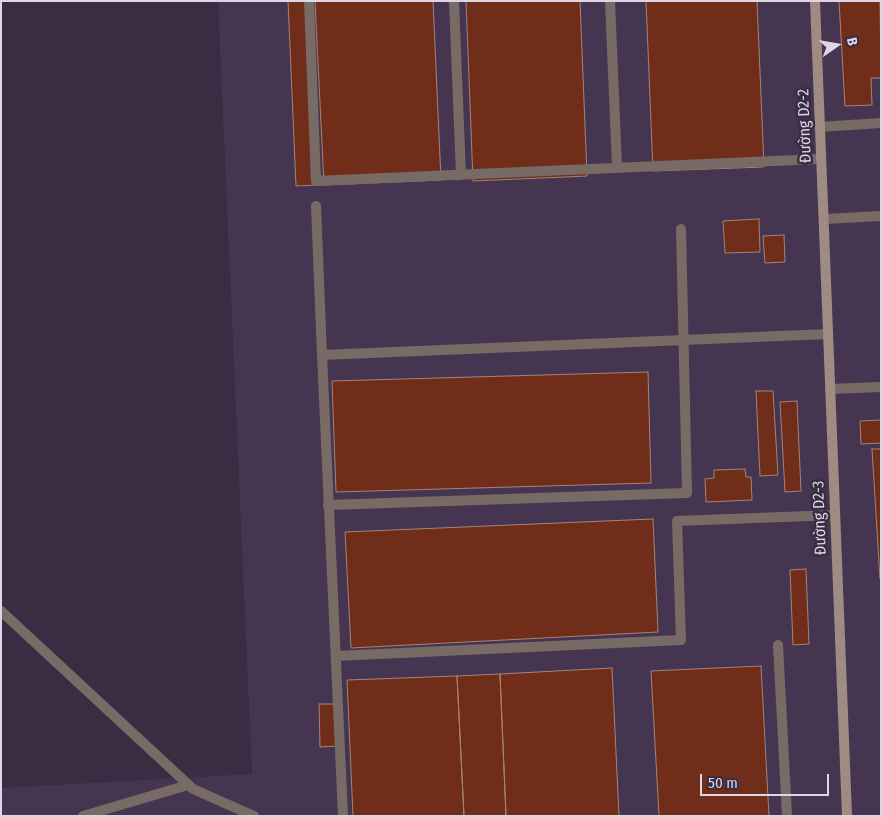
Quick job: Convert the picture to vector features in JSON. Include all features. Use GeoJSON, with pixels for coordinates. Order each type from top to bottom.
{"type":"FeatureCollection","features":[{"type":"Feature","properties":{"kind":"main road","name":"Đường D2-2"},"geometry":{"type":"LineString","coordinates":[[815,1],[820,159],[825,219]]}},
{"type":"Feature","properties":{"kind":"main road","name":"Đường D2-3"},"geometry":{"type":"LineString","coordinates":[[825,219],[847,816]]}},
{"type":"Feature","properties":{"kind":"street"},"geometry":{"type":"LineString","coordinates":[[309,1],[316,181],[820,159]]}},
{"type":"Feature","properties":{"kind":"street"},"geometry":{"type":"LineString","coordinates":[[454,1],[461,175]]}},
{"type":"Feature","properties":{"kind":"street"},"geometry":{"type":"LineString","coordinates":[[610,1],[617,168]]}},
{"type":"Feature","properties":{"kind":"street"},"geometry":{"type":"LineString","coordinates":[[819,126],[881,123]]}},
{"type":"Feature","properties":{"kind":"street"},"geometry":{"type":"LineString","coordinates":[[316,206],[343,816]]}},
{"type":"Feature","properties":{"kind":"street"},"geometry":{"type":"LineString","coordinates":[[825,219],[881,216]]}},
{"type":"Feature","properties":{"kind":"street"},"geometry":{"type":"LineString","coordinates":[[328,505],[687,494],[681,229]]}},
{"type":"Feature","properties":{"kind":"street"},"geometry":{"type":"LineString","coordinates":[[322,355],[828,334]]}},
{"type":"Feature","properties":{"kind":"street"},"geometry":{"type":"LineString","coordinates":[[830,390],[881,388]]}},
{"type":"Feature","properties":{"kind":"street"},"geometry":{"type":"LineString","coordinates":[[336,656],[681,640],[677,522],[836,516]]}},
{"type":"Feature","properties":{"kind":"street"},"geometry":{"type":"LineString","coordinates":[[1,611],[188,785],[198,793],[254,816]]}},
{"type":"Feature","properties":{"kind":"street"},"geometry":{"type":"LineString","coordinates":[[778,645],[787,816]]}},
{"type":"Feature","properties":{"kind":"street"},"geometry":{"type":"LineString","coordinates":[[83,816],[188,785]]}},
{"type":"Feature","properties":{"kind":"shaded area"},"geometry":{"type":"Polygon","coordinates":[[[218,1],[881,1],[881,816],[1,816],[1,788],[252,774],[218,1]]]}},
{"type":"Feature","properties":{"kind":"building"},"geometry":{"type":"Polygon","coordinates":[[[288,1],[309,1],[317,185],[296,186],[288,1]]]}},
{"type":"Feature","properties":{"kind":"building"},"geometry":{"type":"Polygon","coordinates":[[[315,1],[433,1],[441,180],[324,185],[315,1]]]}},
{"type":"Feature","properties":{"kind":"building"},"geometry":{"type":"Polygon","coordinates":[[[466,1],[580,1],[587,176],[473,181],[466,1]]]}},
{"type":"Feature","properties":{"kind":"building"},"geometry":{"type":"Polygon","coordinates":[[[646,1],[757,1],[764,167],[653,171],[646,1]]]}},
{"type":"Feature","properties":{"kind":"building"},"geometry":{"type":"Polygon","coordinates":[[[839,1],[880,1],[881,78],[871,78],[872,105],[845,106],[839,1]]]}},
{"type":"Feature","properties":{"kind":"building"},"geometry":{"type":"Polygon","coordinates":[[[759,219],[760,252],[725,253],[723,221],[759,219]]]}},
{"type":"Feature","properties":{"kind":"building"},"geometry":{"type":"Polygon","coordinates":[[[784,235],[785,262],[765,263],[763,236],[784,235]]]}},
{"type":"Feature","properties":{"kind":"building"},"geometry":{"type":"Polygon","coordinates":[[[648,372],[651,483],[336,492],[332,381],[648,372]]]}},
{"type":"Feature","properties":{"kind":"building"},"geometry":{"type":"Polygon","coordinates":[[[756,391],[773,391],[778,475],[760,476],[756,391]]]}},
{"type":"Feature","properties":{"kind":"building"},"geometry":{"type":"Polygon","coordinates":[[[797,401],[801,491],[785,492],[780,402],[797,401]]]}},
{"type":"Feature","properties":{"kind":"building"},"geometry":{"type":"Polygon","coordinates":[[[881,420],[881,443],[861,444],[860,421],[881,420]]]}},
{"type":"Feature","properties":{"kind":"building"},"geometry":{"type":"Polygon","coordinates":[[[872,449],[881,449],[881,579],[880,579],[872,449]]]}},
{"type":"Feature","properties":{"kind":"building"},"geometry":{"type":"Polygon","coordinates":[[[745,469],[746,477],[751,477],[752,500],[706,502],[705,479],[714,478],[714,470],[745,469]]]}},
{"type":"Feature","properties":{"kind":"building"},"geometry":{"type":"Polygon","coordinates":[[[653,519],[658,632],[351,648],[345,532],[653,519]]]}},
{"type":"Feature","properties":{"kind":"building"},"geometry":{"type":"Polygon","coordinates":[[[806,569],[809,644],[793,645],[790,570],[806,569]]]}},
{"type":"Feature","properties":{"kind":"building"},"geometry":{"type":"Polygon","coordinates":[[[761,666],[769,816],[659,816],[651,671],[761,666]]]}},
{"type":"Feature","properties":{"kind":"building"},"geometry":{"type":"Polygon","coordinates":[[[612,668],[619,816],[506,816],[500,674],[612,668]]]}},
{"type":"Feature","properties":{"kind":"building"},"geometry":{"type":"Polygon","coordinates":[[[500,674],[506,816],[464,816],[457,676],[500,674]]]}},
{"type":"Feature","properties":{"kind":"building"},"geometry":{"type":"Polygon","coordinates":[[[457,676],[464,816],[353,816],[347,680],[457,676]]]}},
{"type":"Feature","properties":{"kind":"building"},"geometry":{"type":"Polygon","coordinates":[[[319,704],[336,704],[337,746],[320,747],[319,704]]]}}]}
